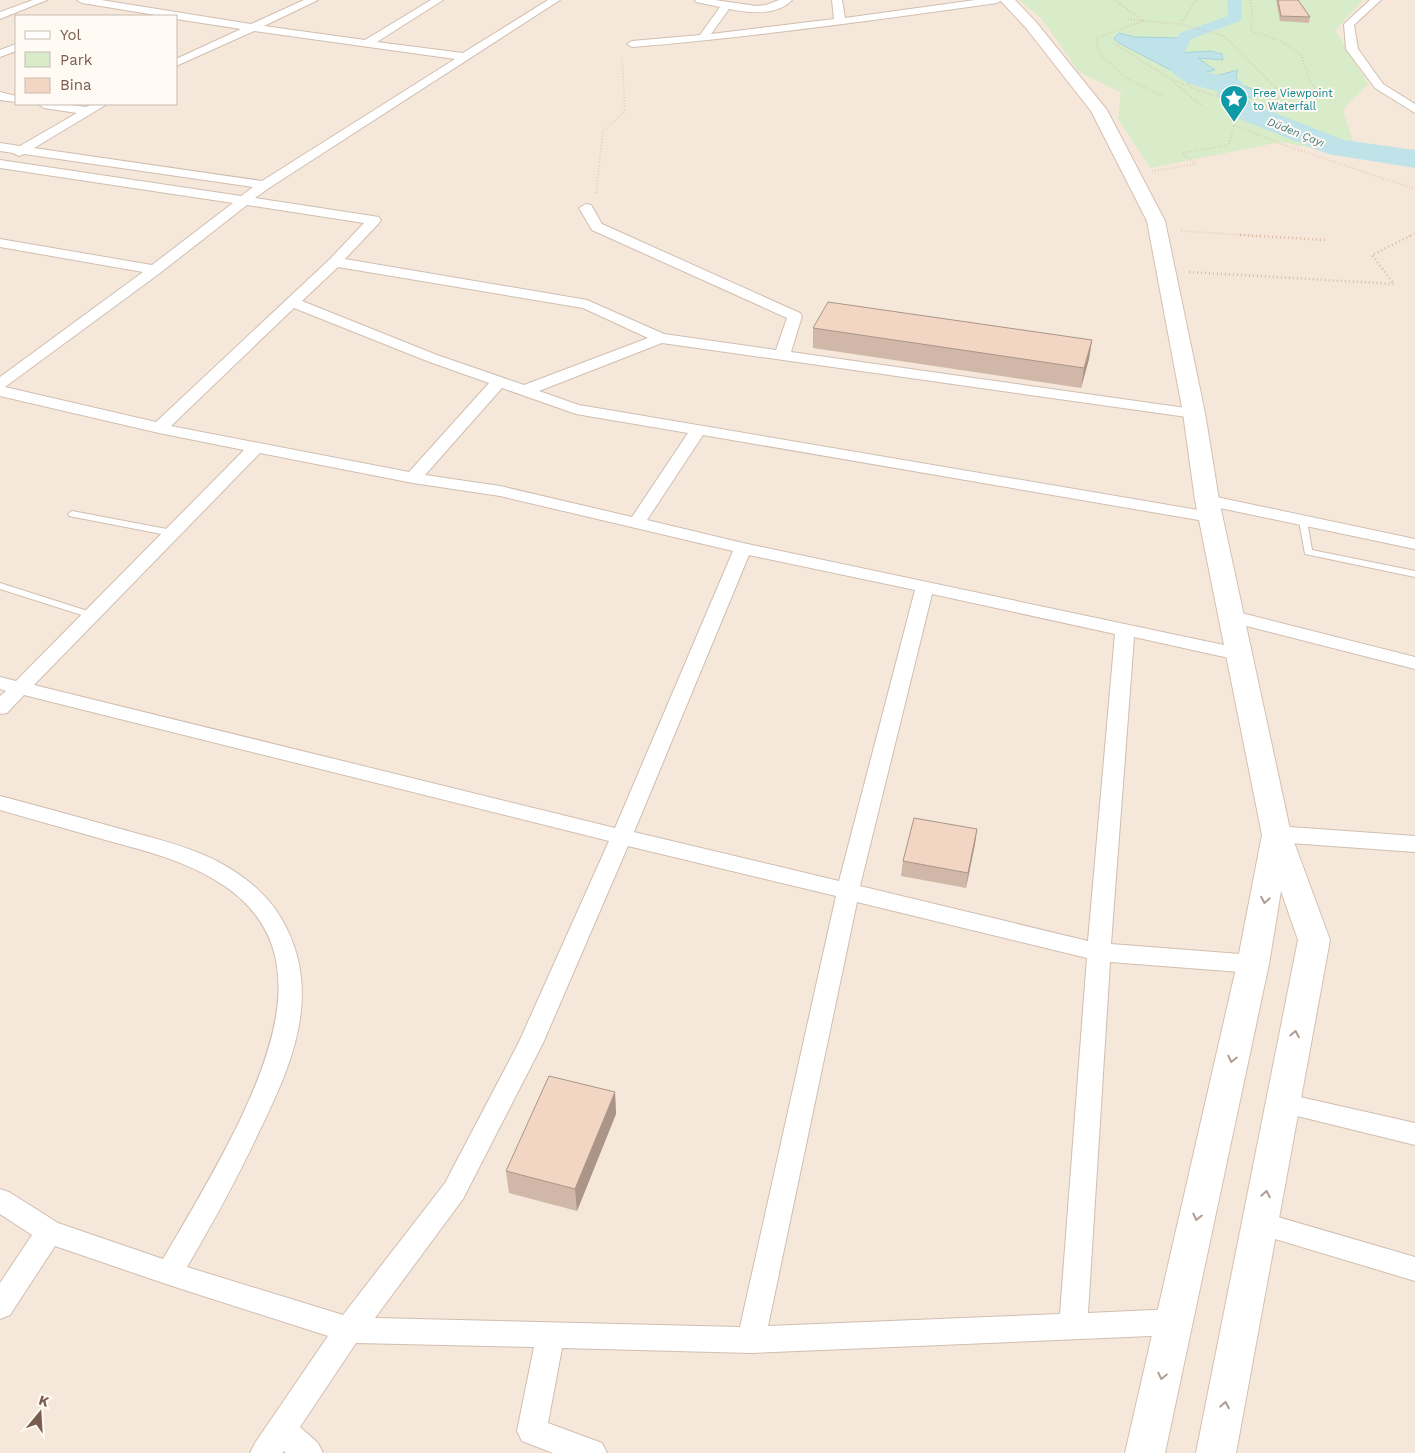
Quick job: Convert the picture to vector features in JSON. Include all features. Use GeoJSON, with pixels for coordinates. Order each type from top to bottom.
{"type":"FeatureCollection","features":[{"type":"Feature","properties":{"kind":"street"},"geometry":{"type":"LineString","coordinates":[[0,16],[42,0]]}},
{"type":"Feature","properties":{"kind":"street"},"geometry":{"type":"LineString","coordinates":[[82,0],[175,15]]}},
{"type":"Feature","properties":{"kind":"street"},"geometry":{"type":"LineString","coordinates":[[178,62],[312,0]]}},
{"type":"Feature","properties":{"kind":"street"},"geometry":{"type":"LineString","coordinates":[[369,42],[438,0]]}},
{"type":"Feature","properties":{"kind":"street"},"geometry":{"type":"LineString","coordinates":[[0,384],[155,270],[264,185],[555,0]]}},
{"type":"Feature","properties":{"kind":"street"},"geometry":{"type":"LineString","coordinates":[[700,0],[767,9],[780,5],[786,0]]}},
{"type":"Feature","properties":{"kind":"street"},"geometry":{"type":"LineString","coordinates":[[837,0],[840,23]]}},
{"type":"Feature","properties":{"kind":"street"},"geometry":{"type":"LineString","coordinates":[[632,44],[702,39],[840,23],[997,0]]}},
{"type":"Feature","properties":{"kind":"street"},"geometry":{"type":"LineString","coordinates":[[1007,0],[1031,25],[1099,110],[1156,221],[1194,413],[1209,509],[1276,834],[1314,940],[1216,1453]]}},
{"type":"Feature","properties":{"kind":"street"},"geometry":{"type":"LineString","coordinates":[[1376,0],[1349,24],[1352,48],[1379,86],[1415,110]]}},
{"type":"Feature","properties":{"kind":"street"},"geometry":{"type":"LineString","coordinates":[[142,15],[166,4]]}},
{"type":"Feature","properties":{"kind":"street"},"geometry":{"type":"LineString","coordinates":[[702,39],[726,5]]}},
{"type":"Feature","properties":{"kind":"street"},"geometry":{"type":"LineString","coordinates":[[178,16],[253,28],[369,42],[466,57]]}},
{"type":"Feature","properties":{"kind":"street"},"geometry":{"type":"LineString","coordinates":[[0,41],[15,46]]}},
{"type":"Feature","properties":{"kind":"street"},"geometry":{"type":"LineString","coordinates":[[0,54],[15,46]]}},
{"type":"Feature","properties":{"kind":"street"},"geometry":{"type":"LineString","coordinates":[[0,96],[15,99]]}},
{"type":"Feature","properties":{"kind":"street"},"geometry":{"type":"LineString","coordinates":[[50,105],[87,111]]}},
{"type":"Feature","properties":{"kind":"street"},"geometry":{"type":"LineString","coordinates":[[0,164],[98,105]]}},
{"type":"Feature","properties":{"kind":"street"},"geometry":{"type":"LineString","coordinates":[[0,147],[264,185]]}},
{"type":"Feature","properties":{"kind":"street"},"geometry":{"type":"LineString","coordinates":[[0,164],[374,220],[335,262],[159,428]]}},
{"type":"Feature","properties":{"kind":"street"},"geometry":{"type":"LineString","coordinates":[[586,208],[597,227],[795,316],[782,355]]}},
{"type":"Feature","properties":{"kind":"street"},"geometry":{"type":"LineString","coordinates":[[0,243],[155,270]]}},
{"type":"Feature","properties":{"kind":"street"},"geometry":{"type":"LineString","coordinates":[[335,262],[587,304],[661,338],[1194,413]]}},
{"type":"Feature","properties":{"kind":"street"},"geometry":{"type":"LineString","coordinates":[[292,302],[432,358],[576,409],[698,430],[1209,509],[1303,521],[1415,544]]}},
{"type":"Feature","properties":{"kind":"street"},"geometry":{"type":"LineString","coordinates":[[524,391],[661,338]]}},
{"type":"Feature","properties":{"kind":"street"},"geometry":{"type":"LineString","coordinates":[[413,478],[499,382]]}},
{"type":"Feature","properties":{"kind":"street"},"geometry":{"type":"LineString","coordinates":[[0,391],[159,428],[413,478],[500,491],[743,548],[1238,654]]}},
{"type":"Feature","properties":{"kind":"street"},"geometry":{"type":"LineString","coordinates":[[637,523],[698,430]]}},
{"type":"Feature","properties":{"kind":"street"},"geometry":{"type":"LineString","coordinates":[[0,708],[10,685],[92,615],[258,446]]}},
{"type":"Feature","properties":{"kind":"street"},"geometry":{"type":"LineString","coordinates":[[308,1453],[273,1442],[349,1330],[454,1191],[531,1043],[622,836],[743,548]]}},
{"type":"Feature","properties":{"kind":"street"},"geometry":{"type":"LineString","coordinates":[[751,1340],[848,891],[925,586]]}},
{"type":"Feature","properties":{"kind":"street"},"geometry":{"type":"LineString","coordinates":[[1230,616],[1415,663]]}},
{"type":"Feature","properties":{"kind":"street"},"geometry":{"type":"LineString","coordinates":[[1072,1326],[1125,630]]}},
{"type":"Feature","properties":{"kind":"street"},"geometry":{"type":"LineString","coordinates":[[10,685],[449,795],[1099,952],[1253,964]]}},
{"type":"Feature","properties":{"kind":"street"},"geometry":{"type":"LineString","coordinates":[[0,802],[166,849],[213,867],[251,894],[266,911],[278,931],[287,953],[291,977],[291,1003],[287,1029],[271,1082],[233,1159],[170,1273]]}},
{"type":"Feature","properties":{"kind":"street"},"geometry":{"type":"LineString","coordinates":[[1276,834],[1415,844]]}},
{"type":"Feature","properties":{"kind":"street"},"geometry":{"type":"LineString","coordinates":[[1145,1453],[1253,964],[1276,834]]}},
{"type":"Feature","properties":{"kind":"street"},"geometry":{"type":"LineString","coordinates":[[1282,1103],[1415,1134]]}},
{"type":"Feature","properties":{"kind":"street"},"geometry":{"type":"LineString","coordinates":[[0,1200],[50,1232],[170,1273],[349,1330],[751,1340],[1174,1322]]}},
{"type":"Feature","properties":{"kind":"street"},"geometry":{"type":"LineString","coordinates":[[1261,1224],[1415,1269]]}},
{"type":"Feature","properties":{"kind":"street"},"geometry":{"type":"LineString","coordinates":[[0,1306],[50,1232]]}},
{"type":"Feature","properties":{"kind":"street"},"geometry":{"type":"LineString","coordinates":[[550,1334],[532,1431],[592,1453]]}},
{"type":"Feature","properties":{"kind":"lane"},"geometry":{"type":"LineString","coordinates":[[72,514],[172,533]]}},
{"type":"Feature","properties":{"kind":"lane"},"geometry":{"type":"LineString","coordinates":[[1303,521],[1308,552],[1415,574]]}},
{"type":"Feature","properties":{"kind":"lane"},"geometry":{"type":"LineString","coordinates":[[0,586],[92,615]]}},
{"type":"Feature","properties":{"kind":"path"},"geometry":{"type":"LineString","coordinates":[[1115,0],[1143,21]]}},
{"type":"Feature","properties":{"kind":"path"},"geometry":{"type":"LineString","coordinates":[[1181,24],[1196,0]]}},
{"type":"Feature","properties":{"kind":"path"},"geometry":{"type":"LineString","coordinates":[[1171,79],[1213,96],[1244,100],[1262,107],[1308,105],[1320,96],[1310,81],[1301,55],[1281,41],[1251,31],[1252,9],[1250,0]]}},
{"type":"Feature","properties":{"kind":"path"},"geometry":{"type":"LineString","coordinates":[[1126,20],[1181,24],[1224,36],[1283,95],[1262,107]]}},
{"type":"Feature","properties":{"kind":"path"},"geometry":{"type":"LineString","coordinates":[[1143,21],[1096,38],[1100,55],[1128,79],[1162,96]]}},
{"type":"Feature","properties":{"kind":"path"},"geometry":{"type":"LineString","coordinates":[[586,208],[595,202],[603,131],[624,111],[622,47],[632,44]]}},
{"type":"Feature","properties":{"kind":"path"},"geometry":{"type":"LineString","coordinates":[[1113,44],[1140,58],[1171,79],[1202,106]]}},
{"type":"Feature","properties":{"kind":"path"},"geometry":{"type":"LineString","coordinates":[[1132,174],[1196,164],[1182,153],[1229,145],[1234,124],[1284,145],[1415,189]]}},
{"type":"Feature","properties":{"kind":"path"},"geometry":{"type":"LineString","coordinates":[[1158,230],[1326,240]]}},
{"type":"Feature","properties":{"kind":"path"},"geometry":{"type":"LineString","coordinates":[[1166,271],[1394,284],[1372,255],[1415,233]]}},
{"type":"Feature","properties":{"kind":"shaded area"},"geometry":{"type":"Polygon","coordinates":[[[0,0],[1415,0],[1415,1453],[0,1453],[0,0]]]}},
{"type":"Feature","properties":{"kind":"green space"},"geometry":{"type":"Polygon","coordinates":[[[1019,0],[1363,0],[1335,30],[1368,84],[1343,110],[1358,157],[1281,142],[1150,168],[1118,119],[1121,93],[1079,72],[1041,18],[1019,0]]]}},
{"type":"Feature","properties":{"kind":"water"},"geometry":{"type":"Polygon","coordinates":[[[1119,33],[1135,37],[1184,38],[1185,40],[1174,46],[1179,53],[1210,51],[1222,54],[1223,60],[1198,58],[1215,70],[1207,72],[1211,77],[1238,70],[1236,77],[1239,84],[1263,93],[1254,98],[1230,95],[1221,87],[1188,83],[1182,76],[1117,42],[1114,38],[1119,33]]]}},
{"type":"Feature","properties":{"kind":"building"},"geometry":{"type":"Polygon","coordinates":[[[1278,0],[1298,0],[1310,17],[1281,16],[1278,0]]]}},
{"type":"Feature","properties":{"kind":"building"},"geometry":{"type":"Polygon","coordinates":[[[828,302],[1092,340],[1084,368],[813,328],[828,302]]]}},
{"type":"Feature","properties":{"kind":"building"},"geometry":{"type":"Polygon","coordinates":[[[914,818],[977,829],[968,873],[903,861],[914,818]]]}},
{"type":"Feature","properties":{"kind":"building"},"geometry":{"type":"Polygon","coordinates":[[[549,1076],[615,1092],[575,1189],[506,1171],[549,1076]]]}},
{"type":"Feature","properties":{"kind":"waterway"},"geometry":{"type":"LineString","coordinates":[[1207,28],[1235,18],[1234,0]]}},
{"type":"Feature","properties":{"kind":"waterway"},"geometry":{"type":"LineString","coordinates":[[1174,62],[1185,36],[1199,31]]}},
{"type":"Feature","properties":{"kind":"waterway","name":"Düden Çayı"},"geometry":{"type":"LineString","coordinates":[[1181,67],[1193,77],[1231,86],[1230,95],[1242,110],[1338,148],[1415,159]]}},
{"type":"Feature","properties":{"kind":"place","name":"Free Viewpoint to Waterfall"},"geometry":{"type":"Point","coordinates":[1234,123]}}]}
